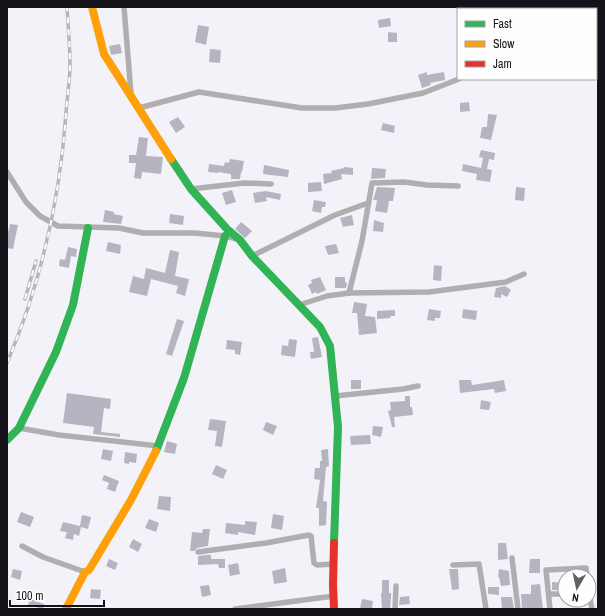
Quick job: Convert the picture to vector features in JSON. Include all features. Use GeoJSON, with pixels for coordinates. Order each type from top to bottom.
{"type":"FeatureCollection","features":[{"type":"Feature","properties":{"kind":"street"},"geometry":{"type":"LineString","coordinates":[[92,7],[104,54],[191,189],[320,327],[330,346],[338,427],[334,609]]}},
{"type":"Feature","properties":{"kind":"street"},"geometry":{"type":"LineString","coordinates":[[124,7],[131,96]]}},
{"type":"Feature","properties":{"kind":"street"},"geometry":{"type":"LineString","coordinates":[[139,108],[199,92],[302,108],[335,108],[368,104],[423,93],[457,80]]}},
{"type":"Feature","properties":{"kind":"street"},"geometry":{"type":"LineString","coordinates":[[7,172],[26,202],[40,216],[58,226],[119,228],[143,233],[225,236],[240,240]]}},
{"type":"Feature","properties":{"kind":"street"},"geometry":{"type":"LineString","coordinates":[[349,293],[362,241],[372,183],[404,182],[427,185],[458,186]]}},
{"type":"Feature","properties":{"kind":"street"},"geometry":{"type":"LineString","coordinates":[[191,189],[244,183],[271,184]]}},
{"type":"Feature","properties":{"kind":"street"},"geometry":{"type":"LineString","coordinates":[[252,256],[335,215],[368,203]]}},
{"type":"Feature","properties":{"kind":"street"},"geometry":{"type":"LineString","coordinates":[[7,440],[19,428],[56,352],[73,305],[88,228]]}},
{"type":"Feature","properties":{"kind":"street"},"geometry":{"type":"LineString","coordinates":[[66,609],[85,572],[89,570],[131,500],[159,446],[184,378],[225,236]]}},
{"type":"Feature","properties":{"kind":"street"},"geometry":{"type":"LineString","coordinates":[[299,305],[327,296],[349,293],[429,292],[506,282],[524,274]]}},
{"type":"Feature","properties":{"kind":"street"},"geometry":{"type":"LineString","coordinates":[[335,396],[418,386]]}},
{"type":"Feature","properties":{"kind":"street"},"geometry":{"type":"LineString","coordinates":[[19,428],[59,435],[159,446]]}},
{"type":"Feature","properties":{"kind":"street"},"geometry":{"type":"LineString","coordinates":[[198,552],[266,543],[309,535],[311,536],[314,563],[317,565],[334,564]]}},
{"type":"Feature","properties":{"kind":"street"},"geometry":{"type":"LineString","coordinates":[[22,546],[43,557],[85,572]]}},
{"type":"Feature","properties":{"kind":"street"},"geometry":{"type":"LineString","coordinates":[[512,558],[518,609]]}},
{"type":"Feature","properties":{"kind":"street"},"geometry":{"type":"LineString","coordinates":[[453,565],[479,564],[486,609]]}},
{"type":"Feature","properties":{"kind":"street"},"geometry":{"type":"LineString","coordinates":[[550,609],[546,570],[557,569]]}},
{"type":"Feature","properties":{"kind":"street"},"geometry":{"type":"LineString","coordinates":[[395,609],[396,586]]}},
{"type":"Feature","properties":{"kind":"street"},"geometry":{"type":"LineString","coordinates":[[549,594],[557,594]]}},
{"type":"Feature","properties":{"kind":"street"},"geometry":{"type":"LineString","coordinates":[[235,609],[334,596]]}},
{"type":"Feature","properties":{"kind":"building"},"geometry":{"type":"Polygon","coordinates":[[[390,18],[391,26],[379,28],[378,20],[390,18]]]}},
{"type":"Feature","properties":{"kind":"building"},"geometry":{"type":"Polygon","coordinates":[[[198,25],[209,27],[206,45],[195,42],[198,25]]]}},
{"type":"Feature","properties":{"kind":"building"},"geometry":{"type":"Polygon","coordinates":[[[388,32],[397,33],[397,42],[388,42],[388,32]]]}},
{"type":"Feature","properties":{"kind":"building"},"geometry":{"type":"Polygon","coordinates":[[[120,44],[122,53],[111,55],[109,46],[120,44]]]}},
{"type":"Feature","properties":{"kind":"building"},"geometry":{"type":"Polygon","coordinates":[[[210,49],[221,50],[220,63],[209,62],[210,49]]]}},
{"type":"Feature","properties":{"kind":"building"},"geometry":{"type":"Polygon","coordinates":[[[427,72],[427,75],[444,72],[445,80],[430,83],[431,85],[422,88],[418,75],[427,72]]]}},
{"type":"Feature","properties":{"kind":"building"},"geometry":{"type":"Polygon","coordinates":[[[469,102],[470,111],[460,112],[460,103],[469,102]]]}},
{"type":"Feature","properties":{"kind":"building"},"geometry":{"type":"Polygon","coordinates":[[[488,114],[497,115],[491,140],[480,138],[482,127],[487,127],[488,114]]]}},
{"type":"Feature","properties":{"kind":"building"},"geometry":{"type":"Polygon","coordinates":[[[178,117],[185,127],[176,133],[169,122],[178,117]]]}},
{"type":"Feature","properties":{"kind":"building"},"geometry":{"type":"Polygon","coordinates":[[[383,123],[395,126],[394,133],[381,130],[383,123]]]}},
{"type":"Feature","properties":{"kind":"building"},"geometry":{"type":"Polygon","coordinates":[[[139,137],[148,138],[146,156],[163,157],[161,174],[142,172],[141,179],[134,178],[136,163],[129,163],[129,155],[136,155],[139,137]]]}},
{"type":"Feature","properties":{"kind":"building"},"geometry":{"type":"Polygon","coordinates":[[[481,150],[495,153],[494,160],[489,159],[487,169],[492,170],[490,182],[476,180],[477,174],[462,171],[463,164],[481,168],[483,158],[479,157],[481,150]]]}},
{"type":"Feature","properties":{"kind":"building"},"geometry":{"type":"Polygon","coordinates":[[[230,159],[244,161],[240,179],[231,179],[231,174],[208,172],[209,164],[224,166],[225,162],[229,163],[230,159]]]}},
{"type":"Feature","properties":{"kind":"building"},"geometry":{"type":"Polygon","coordinates":[[[264,165],[289,170],[288,177],[263,174],[264,165]]]}},
{"type":"Feature","properties":{"kind":"building"},"geometry":{"type":"Polygon","coordinates":[[[344,167],[353,168],[353,175],[341,174],[342,179],[324,184],[323,174],[332,173],[331,171],[344,167]]]}},
{"type":"Feature","properties":{"kind":"building"},"geometry":{"type":"Polygon","coordinates":[[[372,168],[386,169],[385,178],[371,179],[372,168]]]}},
{"type":"Feature","properties":{"kind":"building"},"geometry":{"type":"Polygon","coordinates":[[[321,182],[322,191],[308,192],[308,183],[321,182]]]}},
{"type":"Feature","properties":{"kind":"building"},"geometry":{"type":"Polygon","coordinates":[[[377,187],[395,188],[393,201],[389,201],[387,213],[375,211],[377,200],[373,200],[377,187]]]}},
{"type":"Feature","properties":{"kind":"building"},"geometry":{"type":"Polygon","coordinates":[[[516,187],[525,188],[524,201],[515,200],[516,187]]]}},
{"type":"Feature","properties":{"kind":"building"},"geometry":{"type":"Polygon","coordinates":[[[232,190],[236,202],[226,205],[222,193],[232,190]]]}},
{"type":"Feature","properties":{"kind":"building"},"geometry":{"type":"Polygon","coordinates":[[[266,191],[281,194],[280,200],[266,197],[267,201],[255,203],[253,193],[266,191]]]}},
{"type":"Feature","properties":{"kind":"building"},"geometry":{"type":"Polygon","coordinates":[[[314,200],[326,202],[325,207],[322,207],[321,213],[312,211],[314,200]]]}},
{"type":"Feature","properties":{"kind":"building"},"geometry":{"type":"Polygon","coordinates":[[[105,210],[123,216],[121,224],[103,222],[105,210]]]}},
{"type":"Feature","properties":{"kind":"building"},"geometry":{"type":"Polygon","coordinates":[[[170,214],[184,216],[183,225],[169,223],[170,214]]]}},
{"type":"Feature","properties":{"kind":"building"},"geometry":{"type":"Polygon","coordinates":[[[352,215],[354,225],[343,227],[340,218],[352,215]]]}},
{"type":"Feature","properties":{"kind":"building"},"geometry":{"type":"Polygon","coordinates":[[[374,220],[384,223],[383,232],[373,231],[374,220]]]}},
{"type":"Feature","properties":{"kind":"building"},"geometry":{"type":"Polygon","coordinates":[[[241,222],[252,231],[245,238],[235,229],[241,222]]]}},
{"type":"Feature","properties":{"kind":"building"},"geometry":{"type":"Polygon","coordinates":[[[10,224],[18,225],[13,249],[7,248],[7,237],[10,224]]]}},
{"type":"Feature","properties":{"kind":"building"},"geometry":{"type":"Polygon","coordinates":[[[108,242],[121,245],[120,254],[106,251],[108,242]]]}},
{"type":"Feature","properties":{"kind":"building"},"geometry":{"type":"Polygon","coordinates":[[[336,244],[339,253],[328,255],[325,246],[336,244]]]}},
{"type":"Feature","properties":{"kind":"building"},"geometry":{"type":"Polygon","coordinates":[[[68,247],[77,249],[76,257],[71,256],[69,268],[59,266],[60,259],[65,260],[68,247]]]}},
{"type":"Feature","properties":{"kind":"building"},"geometry":{"type":"Polygon","coordinates":[[[170,250],[179,252],[175,276],[189,279],[185,296],[176,293],[178,286],[151,279],[147,296],[129,292],[133,276],[144,279],[146,268],[165,273],[170,250]]]}},
{"type":"Feature","properties":{"kind":"building"},"geometry":{"type":"Polygon","coordinates":[[[434,265],[442,266],[441,281],[433,280],[434,265]]]}},
{"type":"Feature","properties":{"kind":"building"},"geometry":{"type":"Polygon","coordinates":[[[320,277],[326,290],[317,294],[316,292],[312,294],[308,285],[312,283],[311,280],[320,277]]]}},
{"type":"Feature","properties":{"kind":"building"},"geometry":{"type":"Polygon","coordinates":[[[335,277],[345,277],[345,282],[347,283],[346,288],[335,288],[335,277]]]}},
{"type":"Feature","properties":{"kind":"building"},"geometry":{"type":"Polygon","coordinates":[[[505,286],[511,290],[507,297],[501,294],[501,298],[494,297],[496,288],[505,286]]]}},
{"type":"Feature","properties":{"kind":"building"},"geometry":{"type":"Polygon","coordinates":[[[354,302],[367,304],[365,316],[375,317],[377,333],[359,335],[357,313],[352,313],[354,302]]]}},
{"type":"Feature","properties":{"kind":"building"},"geometry":{"type":"Polygon","coordinates":[[[429,309],[441,311],[440,318],[435,318],[435,321],[427,320],[429,309]]]}},
{"type":"Feature","properties":{"kind":"building"},"geometry":{"type":"Polygon","coordinates":[[[463,309],[477,311],[476,320],[462,318],[463,309]]]}},
{"type":"Feature","properties":{"kind":"building"},"geometry":{"type":"Polygon","coordinates":[[[395,310],[395,316],[390,316],[391,318],[377,319],[377,311],[395,310]]]}},
{"type":"Feature","properties":{"kind":"building"},"geometry":{"type":"Polygon","coordinates":[[[177,319],[184,321],[172,356],[166,354],[177,319]]]}},
{"type":"Feature","properties":{"kind":"building"},"geometry":{"type":"Polygon","coordinates":[[[318,337],[322,357],[311,359],[310,352],[314,352],[312,338],[318,337]]]}},
{"type":"Feature","properties":{"kind":"building"},"geometry":{"type":"Polygon","coordinates":[[[289,339],[297,340],[295,357],[281,355],[282,345],[288,346],[289,339]]]}},
{"type":"Feature","properties":{"kind":"building"},"geometry":{"type":"Polygon","coordinates":[[[227,340],[242,342],[240,355],[235,354],[235,350],[226,349],[227,340]]]}},
{"type":"Feature","properties":{"kind":"building"},"geometry":{"type":"Polygon","coordinates":[[[351,380],[361,380],[361,389],[351,389],[351,380]]]}},
{"type":"Feature","properties":{"kind":"building"},"geometry":{"type":"Polygon","coordinates":[[[459,380],[471,380],[472,385],[504,380],[506,391],[495,393],[494,389],[460,393],[459,380]]]}},
{"type":"Feature","properties":{"kind":"building"},"geometry":{"type":"Polygon","coordinates":[[[67,393],[111,399],[110,409],[104,408],[101,432],[120,434],[120,437],[93,434],[94,427],[63,423],[67,393]]]}},
{"type":"Feature","properties":{"kind":"building"},"geometry":{"type":"Polygon","coordinates":[[[405,396],[410,396],[410,407],[412,407],[413,415],[394,417],[395,427],[392,427],[388,411],[391,410],[390,402],[405,401],[405,396]]]}},
{"type":"Feature","properties":{"kind":"building"},"geometry":{"type":"Polygon","coordinates":[[[481,400],[491,402],[489,410],[480,409],[481,400]]]}},
{"type":"Feature","properties":{"kind":"building"},"geometry":{"type":"Polygon","coordinates":[[[210,419],[226,421],[222,447],[215,446],[217,431],[208,430],[210,419]]]}},
{"type":"Feature","properties":{"kind":"building"},"geometry":{"type":"Polygon","coordinates":[[[266,422],[277,426],[273,435],[263,430],[266,422]]]}},
{"type":"Feature","properties":{"kind":"building"},"geometry":{"type":"Polygon","coordinates":[[[373,426],[383,427],[381,437],[372,435],[373,426]]]}},
{"type":"Feature","properties":{"kind":"building"},"geometry":{"type":"Polygon","coordinates":[[[370,435],[371,444],[351,445],[350,436],[370,435]]]}},
{"type":"Feature","properties":{"kind":"building"},"geometry":{"type":"Polygon","coordinates":[[[167,441],[177,444],[175,454],[164,452],[167,441]]]}},
{"type":"Feature","properties":{"kind":"building"},"geometry":{"type":"Polygon","coordinates":[[[103,449],[113,451],[111,461],[101,459],[103,449]]]}},
{"type":"Feature","properties":{"kind":"building"},"geometry":{"type":"Polygon","coordinates":[[[328,449],[329,466],[326,467],[323,501],[327,502],[326,525],[319,526],[319,508],[316,508],[320,480],[314,479],[315,468],[320,468],[320,461],[322,461],[321,450],[328,449]]]}},
{"type":"Feature","properties":{"kind":"building"},"geometry":{"type":"Polygon","coordinates":[[[125,452],[137,454],[136,463],[124,463],[125,452]]]}},
{"type":"Feature","properties":{"kind":"building"},"geometry":{"type":"Polygon","coordinates":[[[216,465],[227,470],[223,479],[212,474],[216,465]]]}},
{"type":"Feature","properties":{"kind":"building"},"geometry":{"type":"Polygon","coordinates":[[[104,475],[119,481],[115,492],[107,489],[109,483],[102,480],[104,475]]]}},
{"type":"Feature","properties":{"kind":"building"},"geometry":{"type":"Polygon","coordinates":[[[159,496],[171,497],[170,511],[157,509],[159,496]]]}},
{"type":"Feature","properties":{"kind":"building"},"geometry":{"type":"Polygon","coordinates":[[[21,512],[34,517],[30,527],[17,522],[21,512]]]}},
{"type":"Feature","properties":{"kind":"building"},"geometry":{"type":"Polygon","coordinates":[[[273,514],[284,516],[282,530],[271,528],[273,514]]]}},
{"type":"Feature","properties":{"kind":"building"},"geometry":{"type":"Polygon","coordinates":[[[82,515],[91,517],[88,529],[81,527],[79,536],[74,534],[73,540],[65,538],[67,532],[60,531],[63,522],[80,526],[82,515]]]}},
{"type":"Feature","properties":{"kind":"building"},"geometry":{"type":"Polygon","coordinates":[[[149,519],[159,523],[156,532],[145,528],[149,519]]]}},
{"type":"Feature","properties":{"kind":"building"},"geometry":{"type":"Polygon","coordinates":[[[245,521],[257,522],[255,535],[238,532],[238,535],[225,533],[226,523],[245,525],[245,521]]]}},
{"type":"Feature","properties":{"kind":"building"},"geometry":{"type":"Polygon","coordinates":[[[203,529],[210,529],[208,546],[190,551],[192,532],[202,533],[203,529]]]}},
{"type":"Feature","properties":{"kind":"building"},"geometry":{"type":"Polygon","coordinates":[[[133,539],[142,544],[138,552],[129,547],[133,539]]]}},
{"type":"Feature","properties":{"kind":"building"},"geometry":{"type":"Polygon","coordinates":[[[498,543],[506,543],[508,559],[498,560],[498,543]]]}},
{"type":"Feature","properties":{"kind":"building"},"geometry":{"type":"Polygon","coordinates":[[[211,555],[211,559],[225,559],[225,568],[219,568],[218,564],[198,565],[198,556],[211,555]]]}},
{"type":"Feature","properties":{"kind":"building"},"geometry":{"type":"Polygon","coordinates":[[[109,559],[118,563],[115,570],[106,566],[109,559]]]}},
{"type":"Feature","properties":{"kind":"building"},"geometry":{"type":"Polygon","coordinates":[[[530,559],[540,559],[540,573],[529,573],[530,559]]]}},
{"type":"Feature","properties":{"kind":"building"},"geometry":{"type":"Polygon","coordinates":[[[238,563],[240,574],[230,576],[228,565],[238,563]]]}},
{"type":"Feature","properties":{"kind":"building"},"geometry":{"type":"Polygon","coordinates":[[[285,568],[287,582],[274,584],[272,571],[285,568]]]}},
{"type":"Feature","properties":{"kind":"building"},"geometry":{"type":"Polygon","coordinates":[[[13,569],[22,571],[20,580],[11,577],[13,569]]]}},
{"type":"Feature","properties":{"kind":"building"},"geometry":{"type":"Polygon","coordinates":[[[449,569],[458,569],[459,589],[452,590],[449,569]]]}},
{"type":"Feature","properties":{"kind":"building"},"geometry":{"type":"Polygon","coordinates":[[[499,569],[509,571],[510,585],[501,586],[498,577],[499,569]]]}},
{"type":"Feature","properties":{"kind":"building"},"geometry":{"type":"Polygon","coordinates":[[[382,580],[389,580],[389,593],[391,593],[390,609],[382,609],[382,580]]]}},
{"type":"Feature","properties":{"kind":"building"},"geometry":{"type":"Polygon","coordinates":[[[552,582],[557,582],[557,590],[552,590],[552,582]]]}},
{"type":"Feature","properties":{"kind":"building"},"geometry":{"type":"Polygon","coordinates":[[[540,584],[543,609],[522,609],[521,594],[531,594],[531,585],[540,584]]]}},
{"type":"Feature","properties":{"kind":"building"},"geometry":{"type":"Polygon","coordinates":[[[209,585],[211,595],[202,597],[200,586],[209,585]]]}},
{"type":"Feature","properties":{"kind":"building"},"geometry":{"type":"Polygon","coordinates":[[[488,587],[499,587],[499,595],[488,594],[488,587]]]}},
{"type":"Feature","properties":{"kind":"building"},"geometry":{"type":"Polygon","coordinates":[[[91,589],[101,590],[100,599],[90,598],[91,589]]]}},
{"type":"Feature","properties":{"kind":"building"},"geometry":{"type":"Polygon","coordinates":[[[409,596],[410,604],[399,605],[400,597],[409,596]]]}},
{"type":"Feature","properties":{"kind":"building"},"geometry":{"type":"Polygon","coordinates":[[[501,597],[512,597],[514,609],[502,609],[501,597]]]}},
{"type":"Feature","properties":{"kind":"building"},"geometry":{"type":"Polygon","coordinates":[[[30,599],[44,604],[43,609],[28,605],[30,599]]]}},
{"type":"Feature","properties":{"kind":"building"},"geometry":{"type":"Polygon","coordinates":[[[362,599],[373,601],[372,609],[360,609],[362,599]]]}},
{"type":"Feature","properties":{"kind":"railway"},"geometry":{"type":"LineString","coordinates":[[7,363],[30,302],[54,209],[63,145],[70,71],[67,7]]}},
{"type":"Feature","properties":{"kind":"railway"},"geometry":{"type":"LineString","coordinates":[[25,299],[36,261]]}},
{"type":"Feature","properties":{"kind":"traffic: fast"},"geometry":{"type":"LineString","coordinates":[[171,159],[191,189],[320,327],[330,346],[338,427],[334,543]]}},
{"type":"Feature","properties":{"kind":"traffic: fast"},"geometry":{"type":"LineString","coordinates":[[7,440],[19,428],[56,352],[73,305],[88,228]]}},
{"type":"Feature","properties":{"kind":"traffic: fast"},"geometry":{"type":"LineString","coordinates":[[156,451],[184,378],[225,236]]}},
{"type":"Feature","properties":{"kind":"traffic: slow"},"geometry":{"type":"LineString","coordinates":[[92,7],[104,54],[171,159]]}},
{"type":"Feature","properties":{"kind":"traffic: slow"},"geometry":{"type":"LineString","coordinates":[[66,609],[85,572],[89,570],[131,500],[156,451]]}},
{"type":"Feature","properties":{"kind":"traffic: jam"},"geometry":{"type":"LineString","coordinates":[[334,543],[334,609]]}}]}
